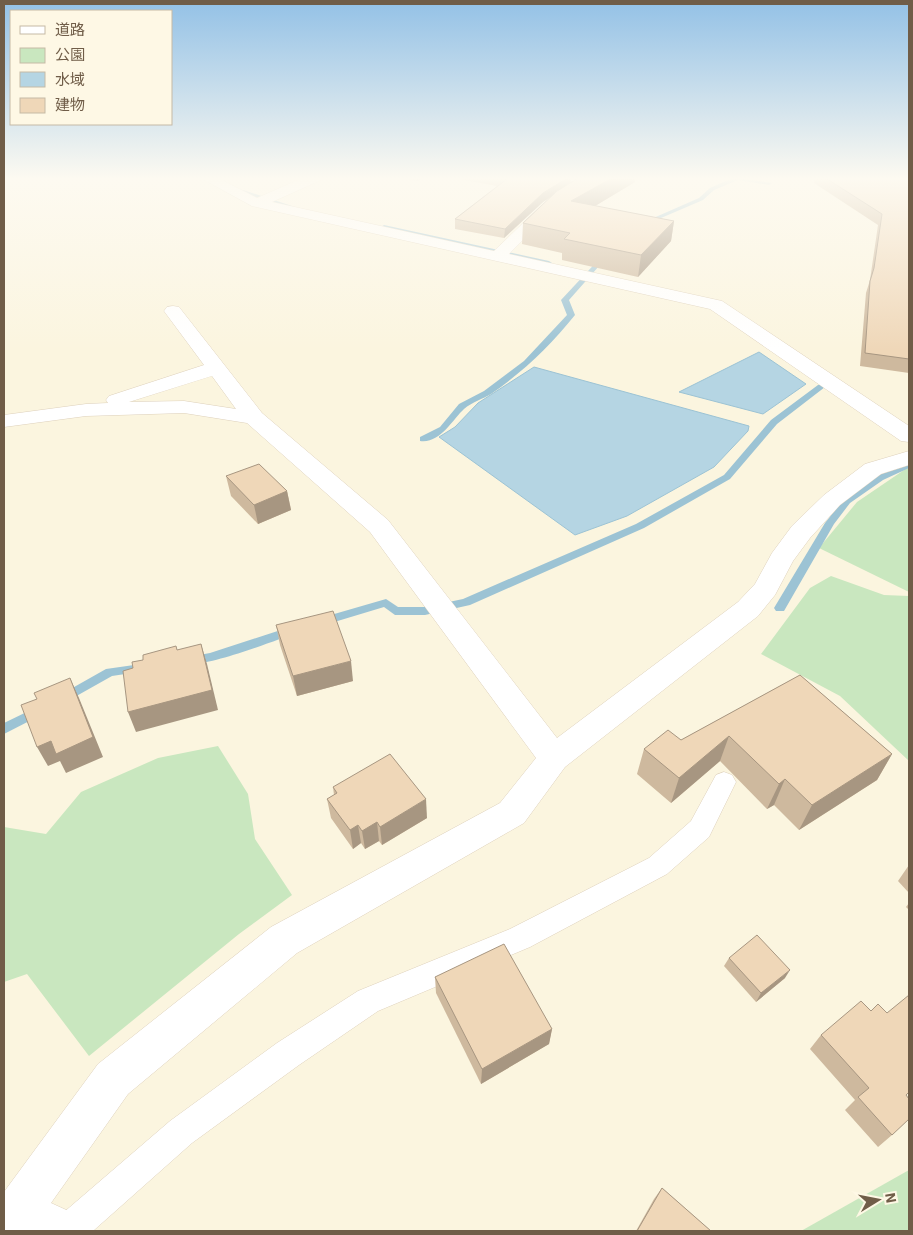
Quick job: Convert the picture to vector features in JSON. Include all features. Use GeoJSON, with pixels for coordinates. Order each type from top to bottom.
{"type":"FeatureCollection","features":[{"type":"Feature","properties":{"kind":"street"},"geometry":{"type":"LineString","coordinates":[[404,235],[716,305],[909,436]]}},
{"type":"Feature","properties":{"kind":"street"},"geometry":{"type":"LineString","coordinates":[[499,255],[520,235]]}},
{"type":"Feature","properties":{"kind":"street"},"geometry":{"type":"LineString","coordinates":[[173,311],[214,368],[254,418],[379,526],[554,758]]}},
{"type":"Feature","properties":{"kind":"street"},"geometry":{"type":"LineString","coordinates":[[86,410],[214,368]]}},
{"type":"Feature","properties":{"kind":"street"},"geometry":{"type":"LineString","coordinates":[[4,421],[86,410],[184,407],[254,418]]}},
{"type":"Feature","properties":{"kind":"street"},"geometry":{"type":"LineString","coordinates":[[58,1231],[11,1217],[113,1079],[284,940],[512,813],[554,758],[748,609],[766,589],[781,559],[801,532],[832,500],[873,469],[909,458]]}},
{"type":"Feature","properties":{"kind":"lane"},"geometry":{"type":"LineString","coordinates":[[68,1231],[181,1132],[288,1054],[368,1001],[520,938],[658,866],[700,829],[724,782]]}},
{"type":"Feature","properties":{"kind":"green space"},"geometry":{"type":"Polygon","coordinates":[[[907,468],[909,469],[909,592],[819,548],[857,502],[907,468]]]}},
{"type":"Feature","properties":{"kind":"green space"},"geometry":{"type":"Polygon","coordinates":[[[831,576],[884,595],[909,596],[909,761],[840,696],[761,654],[810,588],[831,576]]]}},
{"type":"Feature","properties":{"kind":"green space"},"geometry":{"type":"Polygon","coordinates":[[[218,746],[248,794],[255,839],[292,895],[239,934],[89,1056],[27,974],[4,982],[4,827],[46,834],[81,792],[158,758],[218,746]]]}},
{"type":"Feature","properties":{"kind":"green space"},"geometry":{"type":"Polygon","coordinates":[[[909,1170],[909,1231],[801,1231],[909,1170]]]}},
{"type":"Feature","properties":{"kind":"water"},"geometry":{"type":"Polygon","coordinates":[[[759,352],[806,384],[763,414],[679,392],[759,352]]]}},
{"type":"Feature","properties":{"kind":"water"},"geometry":{"type":"Polygon","coordinates":[[[534,367],[749,426],[748,431],[714,467],[627,516],[575,535],[439,437],[455,427],[478,403],[534,367]]]}},
{"type":"Feature","properties":{"kind":"building"},"geometry":{"type":"Polygon","coordinates":[[[568,235],[661,235],[641,255],[564,239],[568,235]]]}},
{"type":"Feature","properties":{"kind":"building"},"geometry":{"type":"Polygon","coordinates":[[[879,235],[909,235],[909,359],[865,353],[870,281],[879,235]]]}},
{"type":"Feature","properties":{"kind":"building"},"geometry":{"type":"Polygon","coordinates":[[[259,464],[287,491],[254,505],[226,476],[259,464]]]}},
{"type":"Feature","properties":{"kind":"building"},"geometry":{"type":"Polygon","coordinates":[[[333,611],[351,661],[293,676],[276,625],[333,611]]]}},
{"type":"Feature","properties":{"kind":"building"},"geometry":{"type":"Polygon","coordinates":[[[201,644],[212,690],[128,712],[123,671],[133,668],[132,662],[143,660],[143,655],[176,646],[177,650],[201,644]]]}},
{"type":"Feature","properties":{"kind":"building"},"geometry":{"type":"Polygon","coordinates":[[[800,675],[892,754],[812,805],[785,779],[779,784],[729,736],[679,778],[644,749],[668,730],[681,740],[800,675]]]}},
{"type":"Feature","properties":{"kind":"building"},"geometry":{"type":"Polygon","coordinates":[[[70,678],[93,737],[56,754],[51,741],[37,747],[21,705],[37,699],[34,693],[70,678]]]}},
{"type":"Feature","properties":{"kind":"building"},"geometry":{"type":"Polygon","coordinates":[[[390,754],[426,799],[380,827],[377,822],[362,831],[358,825],[350,830],[327,799],[337,793],[333,787],[390,754]]]}},
{"type":"Feature","properties":{"kind":"building"},"geometry":{"type":"Polygon","coordinates":[[[757,935],[790,970],[761,993],[729,958],[757,935]]]}},
{"type":"Feature","properties":{"kind":"building"},"geometry":{"type":"Polygon","coordinates":[[[504,944],[552,1029],[482,1069],[435,977],[504,944]]]}},
{"type":"Feature","properties":{"kind":"building"},"geometry":{"type":"Polygon","coordinates":[[[909,995],[909,1092],[906,1095],[909,1099],[909,1119],[892,1135],[858,1097],[869,1088],[821,1035],[861,1001],[871,1011],[878,1004],[887,1013],[909,995]]]}},
{"type":"Feature","properties":{"kind":"building"},"geometry":{"type":"Polygon","coordinates":[[[662,1188],[711,1231],[637,1231],[662,1188]]]}},
{"type":"Feature","properties":{"kind":"waterway"},"geometry":{"type":"LineString","coordinates":[[419,235],[549,263]]}},
{"type":"Feature","properties":{"kind":"waterway"},"geometry":{"type":"LineString","coordinates":[[423,439],[443,429],[462,406],[487,393],[527,363],[571,315],[565,300],[604,257]]}},
{"type":"Feature","properties":{"kind":"waterway"},"geometry":{"type":"LineString","coordinates":[[321,622],[386,603],[395,611],[425,611],[466,602],[640,526],[727,477],[774,422],[821,387]]}},
{"type":"Feature","properties":{"kind":"waterway"},"geometry":{"type":"LineString","coordinates":[[780,608],[830,523],[847,501],[880,478],[903,466],[909,465]]}},
{"type":"Feature","properties":{"kind":"waterway"},"geometry":{"type":"LineString","coordinates":[[192,660],[210,657],[293,630]]}},
{"type":"Feature","properties":{"kind":"waterway"},"geometry":{"type":"LineString","coordinates":[[64,698],[110,672],[141,668]]}},
{"type":"Feature","properties":{"kind":"waterway"},"geometry":{"type":"LineString","coordinates":[[4,729],[39,711]]}}]}
